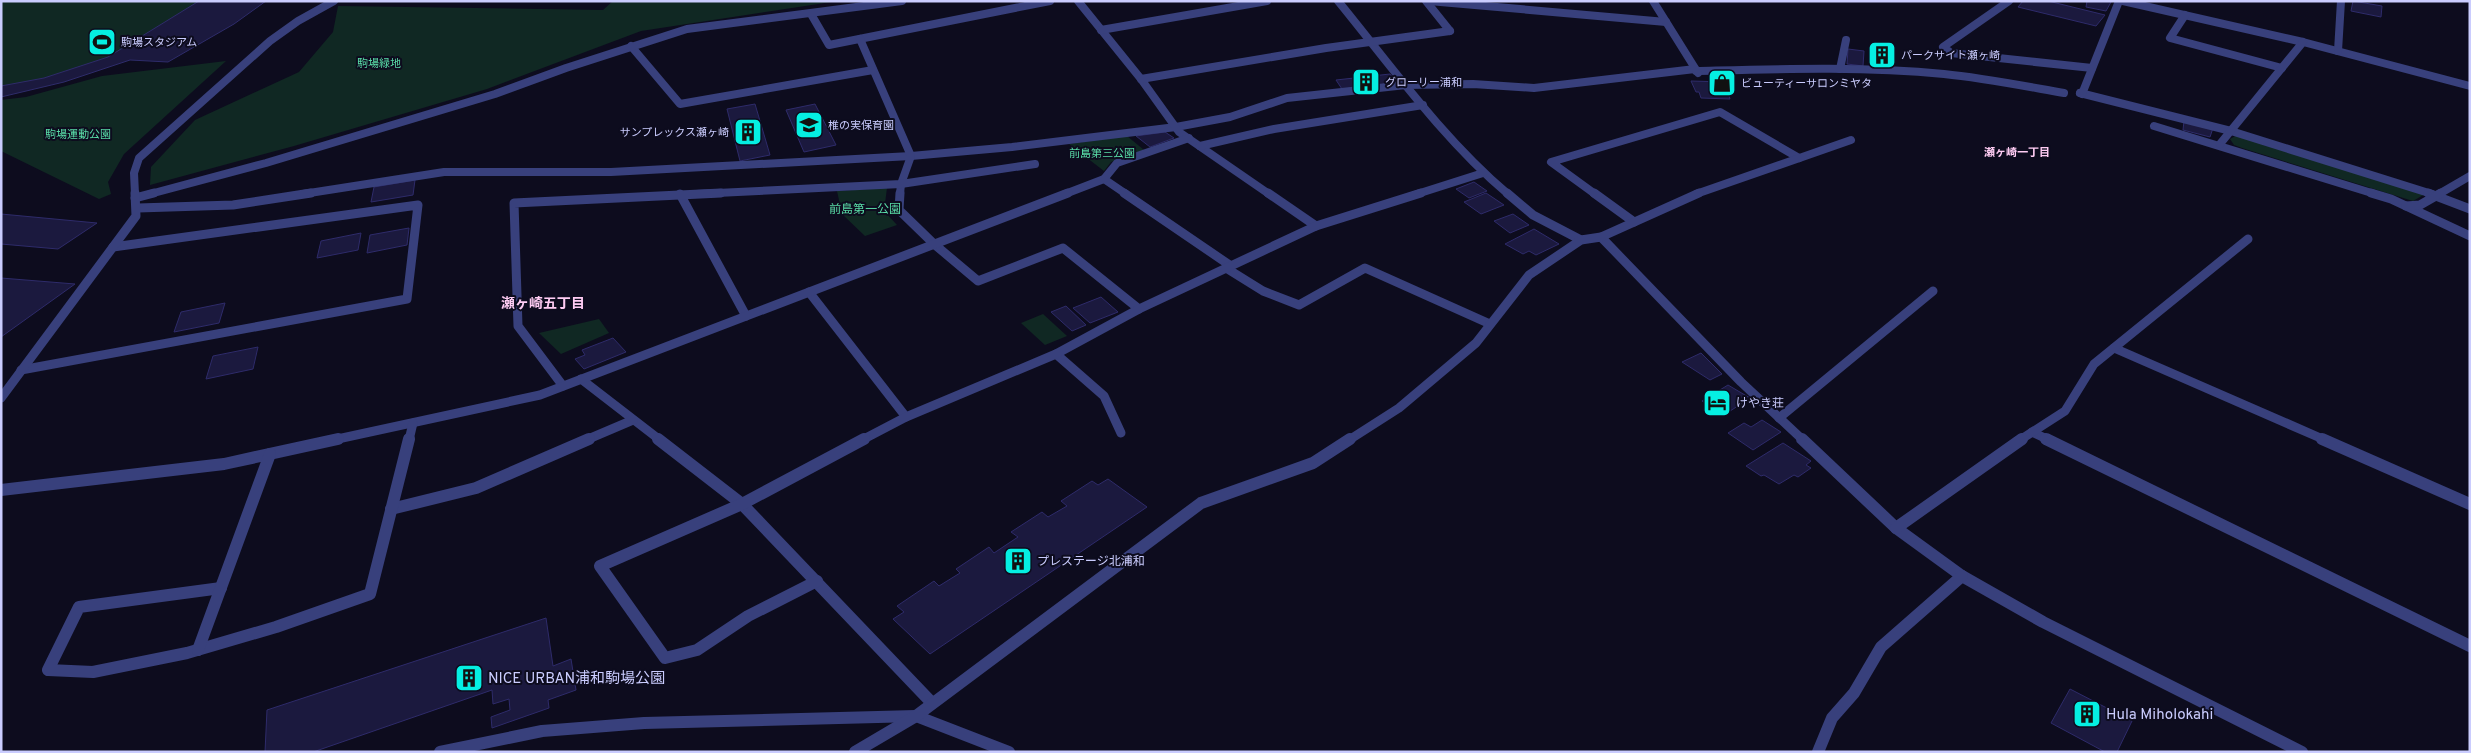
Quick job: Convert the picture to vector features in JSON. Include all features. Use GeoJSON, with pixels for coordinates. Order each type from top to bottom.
{"type":"FeatureCollection","features":[{"type":"Feature","properties":{"kind":"street"},"geometry":{"type":"LineString","coordinates":[[1,398],[136,216],[138,208],[132,174],[138,158],[270,41],[298,21],[334,1]]}},
{"type":"Feature","properties":{"kind":"street"},"geometry":{"type":"LineString","coordinates":[[135,198],[266,163],[495,94],[632,46],[687,29],[902,1]]}},
{"type":"Feature","properties":{"kind":"street"},"geometry":{"type":"LineString","coordinates":[[811,14],[829,45],[1050,1]]}},
{"type":"Feature","properties":{"kind":"street"},"geometry":{"type":"LineString","coordinates":[[1078,1],[1141,79],[1176,127],[1200,146],[1316,226]]}},
{"type":"Feature","properties":{"kind":"street"},"geometry":{"type":"LineString","coordinates":[[1101,30],[1266,1]]}},
{"type":"Feature","properties":{"kind":"street"},"geometry":{"type":"LineString","coordinates":[[1338,1],[1406,86],[1483,173],[1533,215],[1581,240]]}},
{"type":"Feature","properties":{"kind":"street"},"geometry":{"type":"LineString","coordinates":[[1141,79],[1450,31],[1428,1]]}},
{"type":"Feature","properties":{"kind":"street"},"geometry":{"type":"LineString","coordinates":[[1428,1],[1666,22]]}},
{"type":"Feature","properties":{"kind":"street"},"geometry":{"type":"LineString","coordinates":[[1653,1],[1696,71]]}},
{"type":"Feature","properties":{"kind":"street"},"geometry":{"type":"LineString","coordinates":[[2009,1],[1943,47],[1951,53],[2092,68]]}},
{"type":"Feature","properties":{"kind":"street"},"geometry":{"type":"LineString","coordinates":[[2470,86],[2303,42],[2121,1],[2092,68],[2082,94],[2080,93],[2231,131],[2436,196],[2470,209]]}},
{"type":"Feature","properties":{"kind":"street"},"geometry":{"type":"LineString","coordinates":[[2338,51],[2340,1]]}},
{"type":"Feature","properties":{"kind":"street"},"geometry":{"type":"LineString","coordinates":[[2185,14],[2170,38],[2282,68]]}},
{"type":"Feature","properties":{"kind":"street"},"geometry":{"type":"LineString","coordinates":[[860,39],[911,156],[901,184],[898,210],[934,244],[978,281],[1063,248],[1139,309]]}},
{"type":"Feature","properties":{"kind":"street"},"geometry":{"type":"LineString","coordinates":[[1840,69],[1846,40]]}},
{"type":"Feature","properties":{"kind":"street"},"geometry":{"type":"LineString","coordinates":[[2220,144],[2303,42]]}},
{"type":"Feature","properties":{"kind":"street"},"geometry":{"type":"LineString","coordinates":[[632,46],[680,104],[873,70]]}},
{"type":"Feature","properties":{"kind":"street"},"geometry":{"type":"LineString","coordinates":[[138,208],[234,205],[444,172],[612,172],[911,156],[1012,147],[1176,127],[1230,117],[1287,98],[1406,86],[1473,84],[1534,88],[1696,71],[1804,67],[1977,78],[2064,93]]}},
{"type":"Feature","properties":{"kind":"street"},"geometry":{"type":"LineString","coordinates":[[1200,146],[1274,129],[1423,105]]}},
{"type":"Feature","properties":{"kind":"street"},"geometry":{"type":"LineString","coordinates":[[1634,222],[1551,162],[1720,112],[1799,158]]}},
{"type":"Feature","properties":{"kind":"street"},"geometry":{"type":"LineString","coordinates":[[2154,126],[2220,144],[2391,199],[2470,236]]}},
{"type":"Feature","properties":{"kind":"street"},"geometry":{"type":"LineString","coordinates":[[1,490],[224,464],[540,395],[1104,179],[1117,163],[1189,138]]}},
{"type":"Feature","properties":{"kind":"street"},"geometry":{"type":"LineString","coordinates":[[855,752],[916,716],[1201,503],[1312,463],[1399,408],[1476,343],[1529,275],[1581,240],[1601,237],[1690,196],[1851,140]]}},
{"type":"Feature","properties":{"kind":"street"},"geometry":{"type":"LineString","coordinates":[[563,386],[518,326],[514,203],[901,184],[1035,164]]}},
{"type":"Feature","properties":{"kind":"street"},"geometry":{"type":"LineString","coordinates":[[817,581],[738,622],[706,646],[682,658],[665,658],[600,566],[742,504],[906,417],[1056,354],[1139,309],[1316,226],[1483,173]]}},
{"type":"Feature","properties":{"kind":"street"},"geometry":{"type":"LineString","coordinates":[[2406,206],[2420,205],[2470,176]]}},
{"type":"Feature","properties":{"kind":"street"},"geometry":{"type":"LineString","coordinates":[[1104,179],[1263,291],[1299,305],[1364,268],[1490,324]]}},
{"type":"Feature","properties":{"kind":"street"},"geometry":{"type":"LineString","coordinates":[[680,194],[746,316]]}},
{"type":"Feature","properties":{"kind":"street"},"geometry":{"type":"LineString","coordinates":[[21,370],[406,299],[418,205],[114,247]]}},
{"type":"Feature","properties":{"kind":"street"},"geometry":{"type":"LineString","coordinates":[[1601,237],[1654,294],[1779,418],[1896,528],[1962,576],[2043,622],[2302,752]]}},
{"type":"Feature","properties":{"kind":"street"},"geometry":{"type":"LineString","coordinates":[[1896,528],[2032,432],[2066,411],[2094,364],[2248,240]]}},
{"type":"Feature","properties":{"kind":"street"},"geometry":{"type":"LineString","coordinates":[[1779,418],[1933,291]]}},
{"type":"Feature","properties":{"kind":"street"},"geometry":{"type":"LineString","coordinates":[[809,292],[906,417]]}},
{"type":"Feature","properties":{"kind":"street"},"geometry":{"type":"LineString","coordinates":[[2114,348],[2470,504]]}},
{"type":"Feature","properties":{"kind":"street"},"geometry":{"type":"LineString","coordinates":[[1056,354],[1104,396],[1121,433]]}},
{"type":"Feature","properties":{"kind":"street"},"geometry":{"type":"LineString","coordinates":[[580,379],[742,504],[932,703]]}},
{"type":"Feature","properties":{"kind":"street"},"geometry":{"type":"LineString","coordinates":[[391,509],[476,488],[633,420]]}},
{"type":"Feature","properties":{"kind":"street"},"geometry":{"type":"LineString","coordinates":[[221,588],[79,607],[48,670],[93,672],[198,650],[276,628],[370,594],[413,423]]}},
{"type":"Feature","properties":{"kind":"street"},"geometry":{"type":"LineString","coordinates":[[2032,432],[2470,646]]}},
{"type":"Feature","properties":{"kind":"street"},"geometry":{"type":"LineString","coordinates":[[198,650],[270,454]]}},
{"type":"Feature","properties":{"kind":"street"},"geometry":{"type":"LineString","coordinates":[[1818,752],[1832,718],[1854,693],[1881,647],[1962,576]]}},
{"type":"Feature","properties":{"kind":"street"},"geometry":{"type":"LineString","coordinates":[[444,751],[542,731],[644,723],[916,716],[995,744],[1009,752]]}},
{"type":"Feature","properties":{"kind":"green space","name":"駒場スタジアム"},"geometry":{"type":"Polygon","coordinates":[[[1,1],[266,1],[234,24],[168,62],[130,60],[64,82],[1,97],[1,1]]]}},
{"type":"Feature","properties":{"kind":"green space","name":"駒場緑地"},"geometry":{"type":"Polygon","coordinates":[[[613,1],[838,1],[641,31],[487,89],[294,146],[150,185],[151,167],[195,120],[299,72],[333,32],[338,6],[603,10],[613,1]]]}},
{"type":"Feature","properties":{"kind":"green space","name":"駒場運動公園"},"geometry":{"type":"Polygon","coordinates":[[[226,61],[124,154],[108,182],[111,194],[99,199],[1,151],[1,100],[26,97],[102,76],[226,61]]]}},
{"type":"Feature","properties":{"kind":"green space"},"geometry":{"type":"Polygon","coordinates":[[[2237,135],[2425,194],[2413,201],[2242,148],[2234,145],[2230,139],[2237,135]]]}},
{"type":"Feature","properties":{"kind":"green space","name":"前島第三公園"},"geometry":{"type":"Polygon","coordinates":[[[1127,136],[1144,150],[1111,162],[1104,171],[1069,144],[1127,136]]]}},
{"type":"Feature","properties":{"kind":"green space","name":"前島第一公園"},"geometry":{"type":"Polygon","coordinates":[[[887,188],[884,211],[897,225],[865,236],[842,214],[837,191],[887,188]]]}},
{"type":"Feature","properties":{"kind":"green space"},"geometry":{"type":"Polygon","coordinates":[[[1043,314],[1067,336],[1045,345],[1021,323],[1043,314]]]}},
{"type":"Feature","properties":{"kind":"green space"},"geometry":{"type":"Polygon","coordinates":[[[599,319],[609,333],[561,354],[539,333],[599,319]]]}},
{"type":"Feature","properties":{"kind":"building"},"geometry":{"type":"Polygon","coordinates":[[[199,1],[266,1],[234,24],[168,62],[130,60],[64,82],[1,97],[1,86],[44,78],[108,57],[199,1]]]}},
{"type":"Feature","properties":{"kind":"building"},"geometry":{"type":"Polygon","coordinates":[[[2023,1],[2048,1],[2105,15],[2096,26],[2018,7],[2023,1]]]}},
{"type":"Feature","properties":{"kind":"building"},"geometry":{"type":"Polygon","coordinates":[[[2087,1],[2111,2],[2106,11],[2086,7],[2087,1]]]}},
{"type":"Feature","properties":{"kind":"building"},"geometry":{"type":"Polygon","coordinates":[[[2353,1],[2382,6],[2381,17],[2351,11],[2353,1]]]}},
{"type":"Feature","properties":{"kind":"building","name":"パークサイト瀬ヶ崎"},"geometry":{"type":"Polygon","coordinates":[[[1874,44],[1893,47],[1890,67],[1870,64],[1874,44]]]}},
{"type":"Feature","properties":{"kind":"building"},"geometry":{"type":"Polygon","coordinates":[[[1848,49],[1864,51],[1863,66],[1847,64],[1848,49]]]}},
{"type":"Feature","properties":{"kind":"building","name":"グローリー浦和"},"geometry":{"type":"Polygon","coordinates":[[[1390,74],[1396,83],[1342,89],[1336,80],[1390,74]]]}},
{"type":"Feature","properties":{"kind":"building"},"geometry":{"type":"Polygon","coordinates":[[[1691,81],[1725,82],[1730,99],[1701,98],[1691,81]]]}},
{"type":"Feature","properties":{"kind":"building","name":"サンプレックス瀬ヶ崎"},"geometry":{"type":"Polygon","coordinates":[[[755,104],[770,155],[740,161],[727,109],[755,104]]]}},
{"type":"Feature","properties":{"kind":"building"},"geometry":{"type":"Polygon","coordinates":[[[815,104],[836,145],[804,152],[786,110],[815,104]]]}},
{"type":"Feature","properties":{"kind":"building"},"geometry":{"type":"Polygon","coordinates":[[[2184,121],[2213,128],[2210,137],[2183,130],[2184,121]]]}},
{"type":"Feature","properties":{"kind":"building"},"geometry":{"type":"Polygon","coordinates":[[[1165,132],[1174,138],[1150,147],[1136,136],[1165,132]]]}},
{"type":"Feature","properties":{"kind":"building"},"geometry":{"type":"Polygon","coordinates":[[[415,180],[413,195],[371,202],[374,187],[415,180]]]}},
{"type":"Feature","properties":{"kind":"building"},"geometry":{"type":"Polygon","coordinates":[[[1474,182],[1487,191],[1469,198],[1456,189],[1474,182]]]}},
{"type":"Feature","properties":{"kind":"building"},"geometry":{"type":"Polygon","coordinates":[[[1486,193],[1504,205],[1481,214],[1464,202],[1486,193]]]}},
{"type":"Feature","properties":{"kind":"building"},"geometry":{"type":"Polygon","coordinates":[[[1,214],[97,223],[58,249],[1,244],[1,214]]]}},
{"type":"Feature","properties":{"kind":"building"},"geometry":{"type":"Polygon","coordinates":[[[1513,214],[1529,225],[1510,233],[1494,221],[1513,214]]]}},
{"type":"Feature","properties":{"kind":"building"},"geometry":{"type":"Polygon","coordinates":[[[409,228],[407,245],[367,253],[370,235],[409,228]]]}},
{"type":"Feature","properties":{"kind":"building"},"geometry":{"type":"Polygon","coordinates":[[[1534,229],[1559,244],[1536,255],[1529,251],[1523,254],[1505,244],[1534,229]]]}},
{"type":"Feature","properties":{"kind":"building"},"geometry":{"type":"Polygon","coordinates":[[[361,233],[358,250],[317,258],[321,241],[361,233]]]}},
{"type":"Feature","properties":{"kind":"building"},"geometry":{"type":"Polygon","coordinates":[[[1,278],[75,284],[1,337],[1,278]]]}},
{"type":"Feature","properties":{"kind":"building"},"geometry":{"type":"Polygon","coordinates":[[[1101,297],[1118,312],[1090,323],[1073,308],[1101,297]]]}},
{"type":"Feature","properties":{"kind":"building"},"geometry":{"type":"Polygon","coordinates":[[[225,303],[219,323],[174,332],[181,312],[225,303]]]}},
{"type":"Feature","properties":{"kind":"building"},"geometry":{"type":"Polygon","coordinates":[[[1066,306],[1086,325],[1072,331],[1051,312],[1066,306]]]}},
{"type":"Feature","properties":{"kind":"building"},"geometry":{"type":"Polygon","coordinates":[[[613,338],[626,352],[584,369],[575,359],[585,355],[582,350],[613,338]]]}},
{"type":"Feature","properties":{"kind":"building"},"geometry":{"type":"Polygon","coordinates":[[[258,347],[253,369],[206,379],[213,356],[258,347]]]}},
{"type":"Feature","properties":{"kind":"building"},"geometry":{"type":"Polygon","coordinates":[[[1701,353],[1722,374],[1710,380],[1682,362],[1701,353]]]}},
{"type":"Feature","properties":{"kind":"building"},"geometry":{"type":"Polygon","coordinates":[[[1728,385],[1750,398],[1724,415],[1702,401],[1728,385]]]}},
{"type":"Feature","properties":{"kind":"building"},"geometry":{"type":"Polygon","coordinates":[[[1762,420],[1781,432],[1753,450],[1728,433],[1744,423],[1751,427],[1762,420]]]}},
{"type":"Feature","properties":{"kind":"building"},"geometry":{"type":"Polygon","coordinates":[[[1783,443],[1811,461],[1806,465],[1811,468],[1798,477],[1794,475],[1779,484],[1764,475],[1761,476],[1746,466],[1783,443]]]}},
{"type":"Feature","properties":{"kind":"building","name":"プレステージ北浦和"},"geometry":{"type":"Polygon","coordinates":[[[1108,479],[1147,507],[930,654],[893,619],[904,612],[897,606],[934,581],[939,586],[960,573],[956,569],[989,547],[994,553],[1018,537],[1011,532],[1042,512],[1048,517],[1067,506],[1061,501],[1092,481],[1098,485],[1108,479]]]}},
{"type":"Feature","properties":{"kind":"building","name":"NICE URBAN浦和駒場公園"},"geometry":{"type":"Polygon","coordinates":[[[546,618],[553,666],[571,659],[576,690],[548,700],[549,708],[492,728],[491,717],[510,710],[509,699],[493,704],[492,690],[313,752],[265,752],[267,710],[546,618]]]}},
{"type":"Feature","properties":{"kind":"building","name":"Hula Miholokahi"},"geometry":{"type":"Polygon","coordinates":[[[2070,689],[2132,721],[2117,752],[2105,752],[2051,723],[2070,689]]]}},
{"type":"Feature","properties":{"kind":"place","name":"駒場スタジアム"},"geometry":{"type":"Point","coordinates":[102,42]}},
{"type":"Feature","properties":{"kind":"place","name":"パークサイト瀬ヶ崎"},"geometry":{"type":"Point","coordinates":[1882,55]}},
{"type":"Feature","properties":{"kind":"place","name":"グローリー浦和"},"geometry":{"type":"Point","coordinates":[1366,82]}},
{"type":"Feature","properties":{"kind":"place","name":"ビューティーサロンミヤタ"},"geometry":{"type":"Point","coordinates":[1722,83]}},
{"type":"Feature","properties":{"kind":"place","name":"椎の実保育園"},"geometry":{"type":"Point","coordinates":[809,125]}},
{"type":"Feature","properties":{"kind":"place","name":"サンプレックス瀬ヶ崎"},"geometry":{"type":"Point","coordinates":[748,132]}},
{"type":"Feature","properties":{"kind":"place","name":"けやき荘"},"geometry":{"type":"Point","coordinates":[1717,403]}},
{"type":"Feature","properties":{"kind":"place","name":"プレステージ北浦和"},"geometry":{"type":"Point","coordinates":[1018,561]}},
{"type":"Feature","properties":{"kind":"place","name":"NICE URBAN浦和駒場公園"},"geometry":{"type":"Point","coordinates":[469,678]}},
{"type":"Feature","properties":{"kind":"place","name":"Hula Miholokahi"},"geometry":{"type":"Point","coordinates":[2087,714]}},
{"type":"Feature","properties":{"kind":"district","name":"瀬ヶ崎一丁目"},"geometry":{"type":"Point","coordinates":[2017,152]}},
{"type":"Feature","properties":{"kind":"district","name":"瀬ヶ崎五丁目"},"geometry":{"type":"Point","coordinates":[543,303]}}]}
